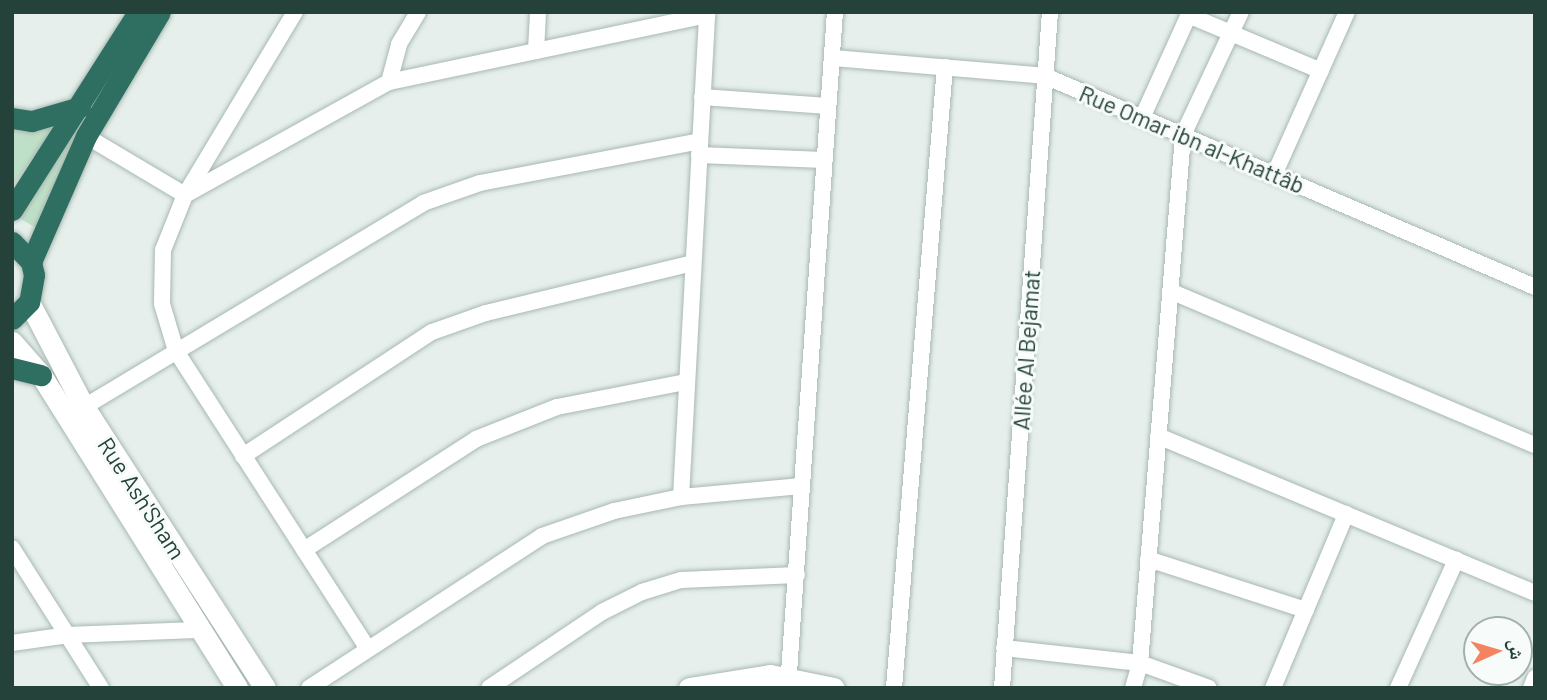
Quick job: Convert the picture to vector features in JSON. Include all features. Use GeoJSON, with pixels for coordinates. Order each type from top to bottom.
{"type":"FeatureCollection","features":[{"type":"Feature","properties":{"kind":"highway"},"geometry":{"type":"LineString","coordinates":[[12,210],[138,12]]}},
{"type":"Feature","properties":{"kind":"highway"},"geometry":{"type":"LineString","coordinates":[[12,319],[29,302],[34,289],[31,262],[86,136],[160,12]]}},
{"type":"Feature","properties":{"kind":"highway"},"geometry":{"type":"LineString","coordinates":[[12,118],[32,121],[80,107]]}},
{"type":"Feature","properties":{"kind":"highway"},"geometry":{"type":"LineString","coordinates":[[12,242],[31,262]]}},
{"type":"Feature","properties":{"kind":"highway"},"geometry":{"type":"LineString","coordinates":[[12,368],[41,375]]}},
{"type":"Feature","properties":{"kind":"main road","name":"Rue Ash'Sham"},"geometry":{"type":"LineString","coordinates":[[29,302],[84,407],[265,688]]}},
{"type":"Feature","properties":{"kind":"main road","name":"Rue Ash'Sham"},"geometry":{"type":"LineString","coordinates":[[12,342],[41,375],[237,688]]}},
{"type":"Feature","properties":{"kind":"main road"},"geometry":{"type":"LineString","coordinates":[[689,688],[743,677],[834,688]]}},
{"type":"Feature","properties":{"kind":"street"},"geometry":{"type":"LineString","coordinates":[[295,12],[186,195],[163,250],[162,304],[176,351],[366,647]]}},
{"type":"Feature","properties":{"kind":"street"},"geometry":{"type":"LineString","coordinates":[[389,82],[399,44],[418,12]]}},
{"type":"Feature","properties":{"kind":"street"},"geometry":{"type":"LineString","coordinates":[[536,51],[538,12]]}},
{"type":"Feature","properties":{"kind":"street"},"geometry":{"type":"LineString","coordinates":[[788,682],[835,12]]}},
{"type":"Feature","properties":{"kind":"street","name":"Allée Al Bejamat"},"geometry":{"type":"LineString","coordinates":[[1002,688],[1050,12]]}},
{"type":"Feature","properties":{"kind":"street"},"geometry":{"type":"LineString","coordinates":[[1133,688],[1140,663],[1183,135],[1241,12]]}},
{"type":"Feature","properties":{"kind":"street"},"geometry":{"type":"LineString","coordinates":[[1274,174],[1347,12]]}},
{"type":"Feature","properties":{"kind":"street"},"geometry":{"type":"LineString","coordinates":[[186,195],[389,82],[707,14],[685,382],[681,497]]}},
{"type":"Feature","properties":{"kind":"street"},"geometry":{"type":"LineString","coordinates":[[1142,118],[1189,14],[1321,71]]}},
{"type":"Feature","properties":{"kind":"street","name":"Rue Omar ibn al-Khattâb"},"geometry":{"type":"LineString","coordinates":[[832,58],[1045,76],[1535,287]]}},
{"type":"Feature","properties":{"kind":"street"},"geometry":{"type":"LineString","coordinates":[[894,688],[945,67]]}},
{"type":"Feature","properties":{"kind":"street"},"geometry":{"type":"LineString","coordinates":[[702,97],[828,106]]}},
{"type":"Feature","properties":{"kind":"street"},"geometry":{"type":"LineString","coordinates":[[86,136],[186,195]]}},
{"type":"Feature","properties":{"kind":"street"},"geometry":{"type":"LineString","coordinates":[[84,407],[423,204],[480,183],[699,148],[824,160]]}},
{"type":"Feature","properties":{"kind":"street"},"geometry":{"type":"LineString","coordinates":[[243,456],[432,332],[486,313],[692,263]]}},
{"type":"Feature","properties":{"kind":"street"},"geometry":{"type":"LineString","coordinates":[[1170,291],[1535,445]]}},
{"type":"Feature","properties":{"kind":"street"},"geometry":{"type":"LineString","coordinates":[[304,550],[476,439],[557,407],[685,382]]}},
{"type":"Feature","properties":{"kind":"street"},"geometry":{"type":"LineString","coordinates":[[1158,436],[1535,593]]}},
{"type":"Feature","properties":{"kind":"street"},"geometry":{"type":"LineString","coordinates":[[309,688],[366,647],[542,536],[614,511],[681,497],[802,486]]}},
{"type":"Feature","properties":{"kind":"street"},"geometry":{"type":"LineString","coordinates":[[1273,688],[1346,514]]}},
{"type":"Feature","properties":{"kind":"street"},"geometry":{"type":"LineString","coordinates":[[12,548],[101,688]]}},
{"type":"Feature","properties":{"kind":"street"},"geometry":{"type":"LineString","coordinates":[[1148,559],[1306,610]]}},
{"type":"Feature","properties":{"kind":"street"},"geometry":{"type":"LineString","coordinates":[[1398,688],[1456,560]]}},
{"type":"Feature","properties":{"kind":"street"},"geometry":{"type":"LineString","coordinates":[[489,688],[601,612],[642,592],[681,580],[797,575]]}},
{"type":"Feature","properties":{"kind":"street"},"geometry":{"type":"LineString","coordinates":[[12,643],[68,635],[201,630]]}},
{"type":"Feature","properties":{"kind":"street"},"geometry":{"type":"LineString","coordinates":[[1004,648],[1140,663],[1209,688]]}},
{"type":"Feature","properties":{"kind":"street"},"geometry":{"type":"LineString","coordinates":[[1531,688],[1535,678]]}},
{"type":"Feature","properties":{"kind":"green space"},"geometry":{"type":"Polygon","coordinates":[[[147,12],[38,229],[19,218],[147,12]]]}},
{"type":"Feature","properties":{"kind":"green space"},"geometry":{"type":"Polygon","coordinates":[[[61,120],[12,186],[12,125],[61,120]]]}}]}
